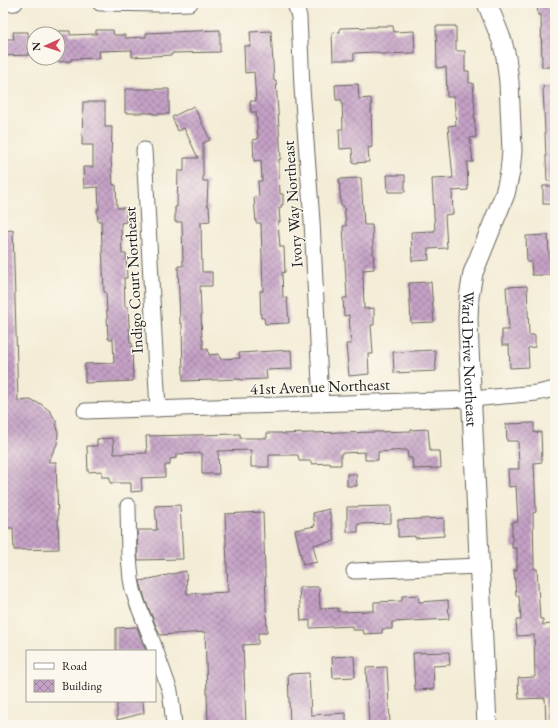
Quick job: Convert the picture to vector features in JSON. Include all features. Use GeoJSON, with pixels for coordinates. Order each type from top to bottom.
{"type":"FeatureCollection","features":[{"type":"Feature","properties":{"kind":"street"},"geometry":{"type":"LineString","coordinates":[[3,4],[15,3]]}},
{"type":"Feature","properties":{"kind":"street"},"geometry":{"type":"LineString","coordinates":[[100,3],[190,3]]}},
{"type":"Feature","properties":{"kind":"street","name":"Ivory Way Northeast"},"geometry":{"type":"LineString","coordinates":[[295,3],[299,17],[321,403]]}},
{"type":"Feature","properties":{"kind":"street","name":"Ward Drive Northeast"},"geometry":{"type":"LineString","coordinates":[[487,3],[502,41],[506,57],[509,82],[512,151],[510,172],[505,194],[473,273],[469,297],[468,319],[487,725]]}},
{"type":"Feature","properties":{"kind":"street","name":"Indigo Court Northeast"},"geometry":{"type":"LineString","coordinates":[[144,150],[158,409]]}},
{"type":"Feature","properties":{"kind":"street","name":"41st Avenue Northeast"},"geometry":{"type":"LineString","coordinates":[[85,412],[472,399],[537,393],[555,389]]}},
{"type":"Feature","properties":{"kind":"street"},"geometry":{"type":"LineString","coordinates":[[128,506],[129,556],[133,590],[155,650]]}},
{"type":"Feature","properties":{"kind":"street"},"geometry":{"type":"LineString","coordinates":[[354,571],[480,566]]}},
{"type":"Feature","properties":{"kind":"street"},"geometry":{"type":"LineString","coordinates":[[156,653],[170,692],[174,725]]}},
{"type":"Feature","properties":{"kind":"building"},"geometry":{"type":"Polygon","coordinates":[[[537,3],[555,3],[555,67],[542,67],[541,15],[538,15],[537,3]]]}},
{"type":"Feature","properties":{"kind":"building"},"geometry":{"type":"Polygon","coordinates":[[[393,26],[394,32],[414,31],[415,53],[354,53],[354,60],[333,60],[332,33],[340,32],[340,28],[393,26]]]}},
{"type":"Feature","properties":{"kind":"building"},"geometry":{"type":"Polygon","coordinates":[[[436,26],[456,26],[456,51],[465,51],[465,71],[469,71],[469,83],[473,83],[476,137],[470,138],[473,162],[467,162],[468,190],[452,191],[453,214],[445,215],[447,248],[428,249],[429,260],[412,261],[411,232],[435,231],[432,179],[453,178],[448,126],[456,125],[454,97],[447,97],[446,67],[437,68],[436,26]]]}},
{"type":"Feature","properties":{"kind":"building"},"geometry":{"type":"Polygon","coordinates":[[[96,30],[113,30],[114,35],[125,35],[125,38],[146,37],[146,33],[220,30],[220,52],[172,53],[172,55],[132,57],[132,50],[99,51],[100,58],[71,59],[71,61],[66,61],[66,31],[70,31],[70,35],[96,34],[96,30]]]}},
{"type":"Feature","properties":{"kind":"building"},"geometry":{"type":"Polygon","coordinates":[[[271,31],[281,159],[279,159],[280,194],[283,194],[283,205],[279,208],[280,222],[278,222],[280,247],[284,247],[285,272],[282,273],[283,298],[287,298],[289,323],[265,324],[264,318],[261,318],[260,291],[263,291],[261,223],[256,223],[254,197],[259,196],[258,181],[262,181],[261,160],[254,161],[253,140],[258,139],[256,112],[251,112],[250,101],[256,101],[254,72],[245,73],[244,46],[251,46],[250,32],[271,31]]]}},
{"type":"Feature","properties":{"kind":"building"},"geometry":{"type":"Polygon","coordinates":[[[13,32],[26,32],[26,55],[3,56],[3,39],[14,39],[13,32]]]}},
{"type":"Feature","properties":{"kind":"building"},"geometry":{"type":"Polygon","coordinates":[[[358,84],[359,99],[371,98],[372,147],[368,148],[369,162],[353,163],[352,148],[340,149],[339,129],[343,129],[342,100],[336,100],[335,85],[358,84]]]}},
{"type":"Feature","properties":{"kind":"building"},"geometry":{"type":"Polygon","coordinates":[[[555,85],[555,181],[547,181],[543,86],[555,85]]]}},
{"type":"Feature","properties":{"kind":"building"},"geometry":{"type":"Polygon","coordinates":[[[125,89],[169,89],[169,114],[125,113],[125,89]]]}},
{"type":"Feature","properties":{"kind":"building"},"geometry":{"type":"Polygon","coordinates":[[[83,102],[105,102],[105,127],[112,127],[111,159],[113,185],[116,185],[117,208],[126,208],[126,222],[121,223],[122,254],[126,254],[127,278],[124,278],[125,307],[128,307],[130,343],[132,343],[133,381],[85,383],[85,364],[114,363],[113,339],[108,339],[106,292],[104,292],[101,221],[98,221],[97,209],[99,209],[98,187],[84,188],[83,167],[93,167],[93,145],[82,145],[83,102]]]}},
{"type":"Feature","properties":{"kind":"building"},"geometry":{"type":"Polygon","coordinates":[[[194,106],[210,140],[203,143],[203,181],[208,181],[207,206],[209,206],[210,221],[201,222],[202,272],[212,272],[212,286],[200,286],[203,349],[208,349],[209,355],[219,354],[220,359],[240,358],[239,353],[291,350],[292,369],[266,370],[267,379],[183,381],[182,323],[180,323],[178,266],[183,266],[182,222],[175,222],[175,207],[177,207],[178,171],[184,171],[184,158],[198,158],[184,128],[178,131],[172,117],[194,106]]]}},
{"type":"Feature","properties":{"kind":"building"},"geometry":{"type":"Polygon","coordinates":[[[387,175],[405,175],[405,192],[388,192],[387,175]]]}},
{"type":"Feature","properties":{"kind":"building"},"geometry":{"type":"Polygon","coordinates":[[[361,178],[364,225],[372,225],[374,269],[363,270],[364,309],[374,308],[374,325],[371,325],[373,354],[368,354],[369,374],[349,376],[346,344],[351,344],[349,315],[344,316],[343,298],[347,298],[343,226],[346,226],[344,206],[341,206],[339,179],[361,178]]]}},
{"type":"Feature","properties":{"kind":"building"},"geometry":{"type":"Polygon","coordinates":[[[543,186],[555,186],[555,204],[543,204],[543,186]]]}},
{"type":"Feature","properties":{"kind":"building"},"geometry":{"type":"Polygon","coordinates":[[[13,230],[18,401],[30,400],[41,404],[50,411],[56,421],[58,432],[57,444],[48,462],[56,462],[59,549],[14,550],[13,528],[3,528],[3,231],[13,230]]]}},
{"type":"Feature","properties":{"kind":"building"},"geometry":{"type":"Polygon","coordinates":[[[548,235],[550,275],[532,275],[531,262],[527,262],[526,236],[548,235]]]}},
{"type":"Feature","properties":{"kind":"building"},"geometry":{"type":"Polygon","coordinates":[[[431,282],[434,322],[411,323],[409,283],[431,282]]]}},
{"type":"Feature","properties":{"kind":"building"},"geometry":{"type":"Polygon","coordinates":[[[527,286],[529,335],[535,335],[535,347],[528,348],[529,367],[510,368],[509,345],[502,345],[502,330],[509,330],[506,287],[527,286]]]}},
{"type":"Feature","properties":{"kind":"building"},"geometry":{"type":"Polygon","coordinates":[[[435,350],[436,371],[394,373],[393,352],[435,350]]]}},
{"type":"Feature","properties":{"kind":"building"},"geometry":{"type":"Polygon","coordinates":[[[534,423],[534,433],[541,432],[542,462],[534,463],[536,512],[533,513],[534,569],[537,569],[540,619],[543,619],[543,625],[552,624],[555,676],[555,725],[546,725],[545,698],[519,699],[518,678],[535,677],[534,635],[517,636],[516,620],[521,620],[519,596],[516,596],[514,570],[517,570],[517,548],[512,548],[512,522],[518,522],[516,486],[509,487],[508,469],[519,469],[518,441],[507,441],[506,424],[534,423]]]}},
{"type":"Feature","properties":{"kind":"building"},"geometry":{"type":"Polygon","coordinates":[[[428,429],[430,451],[440,451],[441,468],[413,469],[412,458],[408,458],[407,450],[378,452],[378,460],[365,460],[365,452],[341,453],[341,465],[330,465],[330,463],[311,464],[311,461],[299,461],[298,455],[269,455],[269,467],[251,467],[251,450],[218,451],[219,474],[202,474],[202,453],[176,454],[176,458],[170,459],[170,465],[165,465],[165,477],[141,478],[142,491],[131,492],[131,483],[110,483],[110,477],[102,477],[102,471],[88,472],[87,446],[97,446],[97,439],[113,438],[114,454],[147,453],[146,436],[240,434],[240,438],[267,438],[267,433],[341,433],[411,431],[428,429]]]}},
{"type":"Feature","properties":{"kind":"building"},"geometry":{"type":"Polygon","coordinates":[[[347,474],[356,474],[357,486],[347,486],[347,474]]]}},
{"type":"Feature","properties":{"kind":"building"},"geometry":{"type":"Polygon","coordinates":[[[180,505],[183,559],[138,560],[137,530],[157,530],[155,506],[180,505]]]}},
{"type":"Feature","properties":{"kind":"building"},"geometry":{"type":"Polygon","coordinates":[[[391,506],[391,523],[358,524],[358,532],[347,532],[347,507],[391,506]]]}},
{"type":"Feature","properties":{"kind":"building"},"geometry":{"type":"Polygon","coordinates":[[[329,509],[335,541],[313,545],[317,562],[303,565],[295,530],[315,526],[313,513],[329,509]]]}},
{"type":"Feature","properties":{"kind":"building"},"geometry":{"type":"Polygon","coordinates":[[[263,512],[267,633],[258,633],[258,644],[243,645],[246,725],[208,725],[205,632],[160,635],[146,602],[140,581],[186,571],[187,594],[228,592],[225,514],[263,512]]]}},
{"type":"Feature","properties":{"kind":"building"},"geometry":{"type":"Polygon","coordinates":[[[444,518],[444,536],[415,538],[415,536],[398,537],[398,520],[444,518]]]}},
{"type":"Feature","properties":{"kind":"building"},"geometry":{"type":"Polygon","coordinates":[[[299,587],[319,587],[320,609],[338,608],[338,612],[374,611],[374,602],[402,601],[402,596],[418,595],[419,602],[448,600],[449,619],[392,622],[392,629],[382,629],[382,633],[364,634],[363,630],[352,630],[352,626],[310,628],[310,620],[301,621],[299,587]]]}},
{"type":"Feature","properties":{"kind":"building"},"geometry":{"type":"Polygon","coordinates":[[[137,627],[146,650],[116,650],[116,628],[137,627]]]}},
{"type":"Feature","properties":{"kind":"building"},"geometry":{"type":"Polygon","coordinates":[[[449,652],[450,665],[433,666],[434,689],[415,690],[413,653],[449,652]]]}},
{"type":"Feature","properties":{"kind":"building"},"geometry":{"type":"Polygon","coordinates":[[[354,656],[355,677],[333,678],[332,657],[354,656]]]}},
{"type":"Feature","properties":{"kind":"building"},"geometry":{"type":"Polygon","coordinates":[[[387,667],[390,725],[369,725],[366,668],[387,667]]]}},
{"type":"Feature","properties":{"kind":"building"},"geometry":{"type":"Polygon","coordinates":[[[309,673],[311,715],[346,713],[346,725],[290,725],[288,674],[309,673]]]}},
{"type":"Feature","properties":{"kind":"building"},"geometry":{"type":"Polygon","coordinates":[[[117,702],[143,702],[144,713],[117,720],[117,702]]]}}]}
